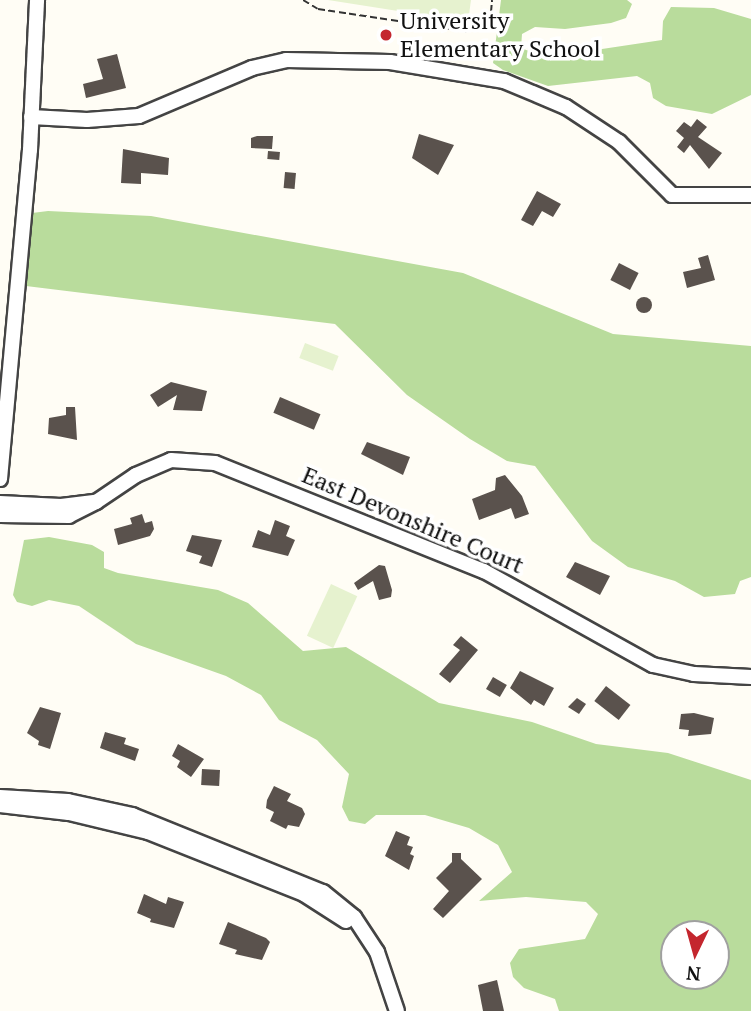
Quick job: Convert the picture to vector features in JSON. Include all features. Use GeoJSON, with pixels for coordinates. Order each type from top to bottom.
{"type":"FeatureCollection","features":[{"type":"Feature","properties":{"kind":"street"},"geometry":{"type":"LineString","coordinates":[[0,479],[31,117],[37,0]]}},
{"type":"Feature","properties":{"kind":"street"},"geometry":{"type":"LineString","coordinates":[[31,117],[87,120],[139,116],[251,68],[286,60],[390,62],[475,74],[566,107],[619,142],[672,195],[751,195]]}},
{"type":"Feature","properties":{"kind":"street","name":"East Devonshire Court"},"geometry":{"type":"LineString","coordinates":[[0,514],[69,516],[96,502],[136,475],[171,460],[215,463],[484,571],[653,665],[694,674],[751,677]]}},
{"type":"Feature","properties":{"kind":"street","name":"East Devonshire Court"},"geometry":{"type":"LineString","coordinates":[[0,503],[61,506],[96,502]]}},
{"type":"Feature","properties":{"kind":"street"},"geometry":{"type":"LineString","coordinates":[[0,797],[95,806],[173,830],[311,885],[347,909],[383,964],[397,1011]]}},
{"type":"Feature","properties":{"kind":"street"},"geometry":{"type":"LineString","coordinates":[[0,805],[107,820],[168,839],[304,894],[361,930]]}},
{"type":"Feature","properties":{"kind":"path"},"geometry":{"type":"LineString","coordinates":[[303,0],[318,9],[466,31],[478,28],[491,12],[492,0]]}},
{"type":"Feature","properties":{"kind":"green space"},"geometry":{"type":"Polygon","coordinates":[[[328,0],[471,0],[468,22],[328,0]]]}},
{"type":"Feature","properties":{"kind":"green space"},"geometry":{"type":"Polygon","coordinates":[[[501,0],[627,0],[632,4],[626,18],[611,23],[565,29],[535,27],[522,34],[521,48],[534,53],[562,55],[662,40],[663,21],[671,7],[714,8],[751,19],[751,95],[712,114],[666,106],[653,98],[650,83],[637,76],[548,86],[503,70],[493,63],[501,0]]]}},
{"type":"Feature","properties":{"kind":"green space"},"geometry":{"type":"Polygon","coordinates":[[[48,211],[151,216],[463,273],[613,334],[751,346],[751,577],[740,581],[735,594],[704,597],[675,581],[628,567],[592,541],[535,466],[507,461],[407,395],[335,324],[26,286],[32,213],[48,211]]]}},
{"type":"Feature","properties":{"kind":"green space"},"geometry":{"type":"Polygon","coordinates":[[[305,343],[339,356],[333,371],[299,358],[305,343]]]}},
{"type":"Feature","properties":{"kind":"green space"},"geometry":{"type":"Polygon","coordinates":[[[49,537],[92,545],[104,552],[104,568],[118,573],[218,590],[248,603],[303,651],[346,647],[439,703],[532,722],[596,744],[668,753],[751,780],[751,1011],[559,1011],[555,999],[524,988],[513,977],[510,963],[519,949],[585,939],[598,914],[586,902],[526,897],[479,901],[512,872],[498,845],[469,828],[425,815],[376,815],[365,824],[349,821],[342,807],[349,774],[317,740],[279,720],[261,695],[226,676],[136,644],[79,606],[49,600],[32,606],[17,602],[13,595],[24,540],[49,537]]]}},
{"type":"Feature","properties":{"kind":"green space"},"geometry":{"type":"Polygon","coordinates":[[[331,584],[357,596],[333,648],[307,636],[331,584]]]}},
{"type":"Feature","properties":{"kind":"building"},"geometry":{"type":"Polygon","coordinates":[[[117,54],[126,88],[86,98],[83,84],[103,79],[97,59],[117,54]]]}},
{"type":"Feature","properties":{"kind":"building"},"geometry":{"type":"Polygon","coordinates":[[[697,119],[707,127],[698,137],[722,153],[709,169],[690,145],[684,153],[677,147],[684,138],[676,131],[684,122],[691,127],[697,119]]]}},
{"type":"Feature","properties":{"kind":"building"},"geometry":{"type":"Polygon","coordinates":[[[419,134],[454,145],[438,175],[412,158],[419,134]]]}},
{"type":"Feature","properties":{"kind":"building"},"geometry":{"type":"Polygon","coordinates":[[[273,136],[272,149],[251,148],[251,138],[273,136]]]}},
{"type":"Feature","properties":{"kind":"building"},"geometry":{"type":"Polygon","coordinates":[[[123,149],[169,158],[168,175],[141,173],[141,184],[121,183],[123,149]]]}},
{"type":"Feature","properties":{"kind":"building"},"geometry":{"type":"Polygon","coordinates":[[[268,151],[280,152],[279,160],[267,159],[268,151]]]}},
{"type":"Feature","properties":{"kind":"building"},"geometry":{"type":"Polygon","coordinates":[[[285,172],[296,173],[295,189],[284,188],[285,172]]]}},
{"type":"Feature","properties":{"kind":"building"},"geometry":{"type":"Polygon","coordinates":[[[537,191],[561,204],[553,217],[542,211],[533,226],[521,220],[537,191]]]}},
{"type":"Feature","properties":{"kind":"building"},"geometry":{"type":"Polygon","coordinates":[[[708,255],[715,280],[687,288],[683,272],[701,268],[698,258],[708,255]]]}},
{"type":"Feature","properties":{"kind":"building"},"geometry":{"type":"Polygon","coordinates":[[[619,263],[639,273],[630,290],[610,280],[619,263]]]}},
{"type":"Feature","properties":{"kind":"building"},"geometry":{"type":"Polygon","coordinates":[[[644,297],[652,305],[644,313],[636,305],[644,297]]]}},
{"type":"Feature","properties":{"kind":"building"},"geometry":{"type":"Polygon","coordinates":[[[171,382],[207,391],[202,411],[173,410],[177,395],[158,407],[150,395],[171,382]]]}},
{"type":"Feature","properties":{"kind":"building"},"geometry":{"type":"Polygon","coordinates":[[[280,397],[321,414],[314,430],[273,413],[280,397]]]}},
{"type":"Feature","properties":{"kind":"building"},"geometry":{"type":"Polygon","coordinates":[[[66,407],[75,407],[77,440],[48,434],[49,418],[66,415],[66,407]]]}},
{"type":"Feature","properties":{"kind":"building"},"geometry":{"type":"Polygon","coordinates":[[[367,442],[410,457],[403,475],[361,454],[367,442]]]}},
{"type":"Feature","properties":{"kind":"building"},"geometry":{"type":"Polygon","coordinates":[[[505,475],[522,496],[529,514],[515,519],[511,508],[479,520],[472,499],[495,490],[496,478],[505,475]]]}},
{"type":"Feature","properties":{"kind":"building"},"geometry":{"type":"Polygon","coordinates":[[[142,514],[145,523],[152,521],[154,529],[150,536],[118,545],[114,529],[132,524],[130,518],[142,514]]]}},
{"type":"Feature","properties":{"kind":"building"},"geometry":{"type":"Polygon","coordinates":[[[275,520],[290,526],[286,536],[295,540],[288,556],[252,547],[258,530],[270,535],[275,520]]]}},
{"type":"Feature","properties":{"kind":"building"},"geometry":{"type":"Polygon","coordinates":[[[192,535],[222,540],[212,567],[199,563],[202,556],[186,551],[192,535]]]}},
{"type":"Feature","properties":{"kind":"building"},"geometry":{"type":"Polygon","coordinates":[[[575,562],[610,576],[600,595],[566,577],[575,562]]]}},
{"type":"Feature","properties":{"kind":"building"},"geometry":{"type":"Polygon","coordinates":[[[379,565],[385,566],[392,590],[391,597],[379,600],[373,581],[358,590],[354,583],[379,565]]]}},
{"type":"Feature","properties":{"kind":"building"},"geometry":{"type":"Polygon","coordinates":[[[461,636],[478,650],[450,683],[439,674],[460,650],[453,645],[461,636]]]}},
{"type":"Feature","properties":{"kind":"building"},"geometry":{"type":"Polygon","coordinates":[[[520,671],[554,688],[544,706],[534,700],[531,705],[510,688],[520,671]]]}},
{"type":"Feature","properties":{"kind":"building"},"geometry":{"type":"Polygon","coordinates":[[[493,677],[507,685],[500,697],[486,689],[493,677]]]}},
{"type":"Feature","properties":{"kind":"building"},"geometry":{"type":"Polygon","coordinates":[[[606,686],[630,705],[619,720],[594,701],[606,686]]]}},
{"type":"Feature","properties":{"kind":"building"},"geometry":{"type":"Polygon","coordinates":[[[577,698],[586,704],[579,714],[568,707],[577,698]]]}},
{"type":"Feature","properties":{"kind":"building"},"geometry":{"type":"Polygon","coordinates":[[[40,707],[61,713],[50,749],[38,745],[39,741],[27,733],[40,707]]]}},
{"type":"Feature","properties":{"kind":"building"},"geometry":{"type":"Polygon","coordinates":[[[694,713],[714,718],[711,734],[688,736],[689,730],[679,729],[681,714],[694,713]]]}},
{"type":"Feature","properties":{"kind":"building"},"geometry":{"type":"Polygon","coordinates":[[[105,732],[126,738],[124,744],[139,749],[135,761],[100,748],[105,732]]]}},
{"type":"Feature","properties":{"kind":"building"},"geometry":{"type":"Polygon","coordinates":[[[178,744],[204,759],[191,777],[177,767],[180,761],[172,756],[178,744]]]}},
{"type":"Feature","properties":{"kind":"building"},"geometry":{"type":"Polygon","coordinates":[[[202,769],[220,770],[219,786],[201,785],[202,769]]]}},
{"type":"Feature","properties":{"kind":"building"},"geometry":{"type":"Polygon","coordinates":[[[274,786],[291,794],[287,801],[302,808],[305,814],[299,827],[288,825],[286,829],[270,821],[274,812],[266,808],[274,786]]]}},
{"type":"Feature","properties":{"kind":"building"},"geometry":{"type":"Polygon","coordinates":[[[396,831],[410,837],[407,845],[413,847],[410,854],[414,856],[409,870],[385,856],[396,831]]]}},
{"type":"Feature","properties":{"kind":"building"},"geometry":{"type":"Polygon","coordinates":[[[452,853],[461,853],[461,859],[482,879],[443,918],[433,909],[449,891],[436,878],[452,862],[452,853]]]}},
{"type":"Feature","properties":{"kind":"building"},"geometry":{"type":"Polygon","coordinates":[[[144,894],[166,904],[168,897],[184,902],[174,928],[150,922],[151,919],[137,913],[144,894]]]}},
{"type":"Feature","properties":{"kind":"building"},"geometry":{"type":"Polygon","coordinates":[[[228,922],[270,942],[262,960],[235,954],[237,950],[219,944],[228,922]]]}},
{"type":"Feature","properties":{"kind":"building"},"geometry":{"type":"Polygon","coordinates":[[[497,980],[504,1011],[483,1011],[478,985],[497,980]]]}},
{"type":"Feature","properties":{"kind":"place","name":"University Elementary School"},"geometry":{"type":"Point","coordinates":[386,35]}}]}
